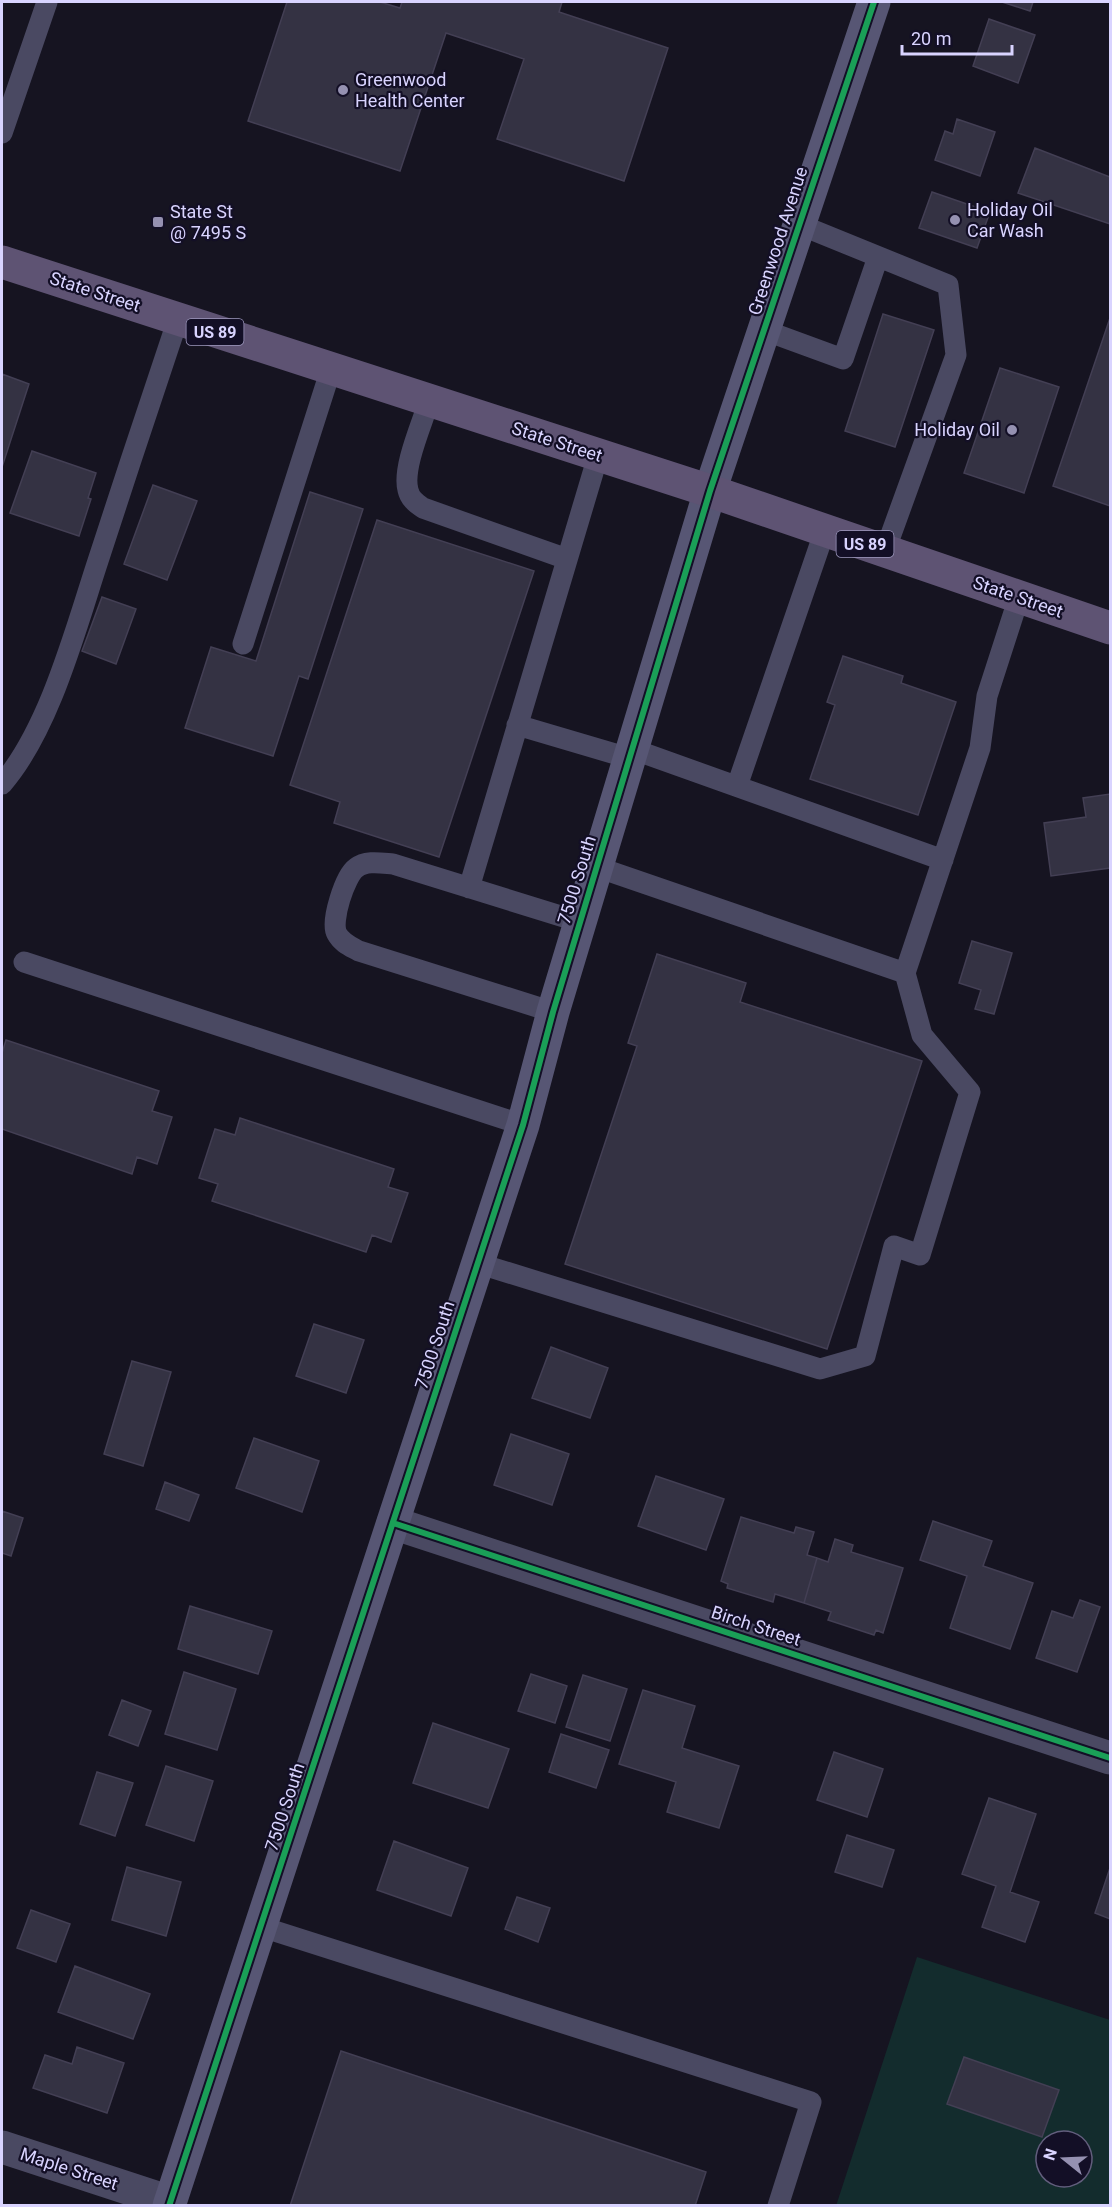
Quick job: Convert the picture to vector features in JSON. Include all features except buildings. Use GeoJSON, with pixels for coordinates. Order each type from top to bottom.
{"type":"FeatureCollection","features":[{"type":"Feature","properties":{"kind":"main road","name":"State Street"},"geometry":{"type":"LineString","coordinates":[[2,262],[710,491],[1110,628]]}},
{"type":"Feature","properties":{"kind":"street","name":"Greenwood Avenue"},"geometry":{"type":"LineString","coordinates":[[710,491],[874,2]]}},
{"type":"Feature","properties":{"kind":"street","name":"7500 South"},"geometry":{"type":"LineString","coordinates":[[170,2204],[523,1125],[552,1012],[710,491]]}},
{"type":"Feature","properties":{"kind":"street","name":"Birch Street"},"geometry":{"type":"LineString","coordinates":[[393,1523],[1110,1758]]}},
{"type":"Feature","properties":{"kind":"street","name":"Maple Street"},"geometry":{"type":"LineString","coordinates":[[2,2147],[170,2204]]}},
{"type":"Feature","properties":{"kind":"lane"},"geometry":{"type":"LineString","coordinates":[[2,133],[7,102],[47,2]]}},
{"type":"Feature","properties":{"kind":"lane"},"geometry":{"type":"LineString","coordinates":[[798,224],[948,285],[956,355],[885,551]]}},
{"type":"Feature","properties":{"kind":"lane"},"geometry":{"type":"LineString","coordinates":[[764,330],[843,359],[878,257]]}},
{"type":"Feature","properties":{"kind":"lane"},"geometry":{"type":"LineString","coordinates":[[2,784],[17,766],[31,740],[67,654],[178,319]]}},
{"type":"Feature","properties":{"kind":"lane"},"geometry":{"type":"LineString","coordinates":[[243,644],[331,369]]}},
{"type":"Feature","properties":{"kind":"lane"},"geometry":{"type":"LineString","coordinates":[[429,401],[407,477],[408,491],[413,502],[423,508],[567,559]]}},
{"type":"Feature","properties":{"kind":"lane"},"geometry":{"type":"LineString","coordinates":[[469,888],[598,456]]}},
{"type":"Feature","properties":{"kind":"lane"},"geometry":{"type":"LineString","coordinates":[[737,786],[825,530]]}},
{"type":"Feature","properties":{"kind":"lane"},"geometry":{"type":"LineString","coordinates":[[477,1263],[820,1369],[864,1356],[894,1246],[920,1255],[970,1092],[922,1035],[905,973],[980,748],[987,696],[1019,597]]}},
{"type":"Feature","properties":{"kind":"lane"},"geometry":{"type":"LineString","coordinates":[[517,725],[631,754],[737,786],[943,860]]}},
{"type":"Feature","properties":{"kind":"lane"},"geometry":{"type":"LineString","coordinates":[[552,1012],[359,951],[344,943],[336,932],[336,915],[347,880],[356,867],[372,862],[393,864],[580,922]]}},
{"type":"Feature","properties":{"kind":"lane"},"geometry":{"type":"LineString","coordinates":[[597,867],[905,973]]}},
{"type":"Feature","properties":{"kind":"lane"},"geometry":{"type":"LineString","coordinates":[[24,962],[523,1125]]}},
{"type":"Feature","properties":{"kind":"lane"},"geometry":{"type":"LineString","coordinates":[[262,1927],[811,2102],[778,2205]]}},
{"type":"Feature","properties":{"kind":"green space"},"geometry":{"type":"Polygon","coordinates":[[[917,1957],[1110,2020],[1110,2205],[836,2206],[917,1957]]]}},
{"type":"Feature","properties":{"kind":"cycle path"},"geometry":{"type":"LineString","coordinates":[[169,2206],[523,1125],[553,1012],[710,491],[874,2]]}},
{"type":"Feature","properties":{"kind":"cycle path"},"geometry":{"type":"LineString","coordinates":[[393,1523],[1110,1758]]}},
{"type":"Feature","properties":{"kind":"place","name":"Greenwood Health Center"},"geometry":{"type":"Point","coordinates":[343,90]}},
{"type":"Feature","properties":{"kind":"place","name":"Holiday Oil Car Wash"},"geometry":{"type":"Point","coordinates":[955,220]}},
{"type":"Feature","properties":{"kind":"place","name":"State St @ 7495 S"},"geometry":{"type":"Point","coordinates":[158,222]}},
{"type":"Feature","properties":{"kind":"place","name":"Holiday Oil"},"geometry":{"type":"Point","coordinates":[1012,430]}}]}
